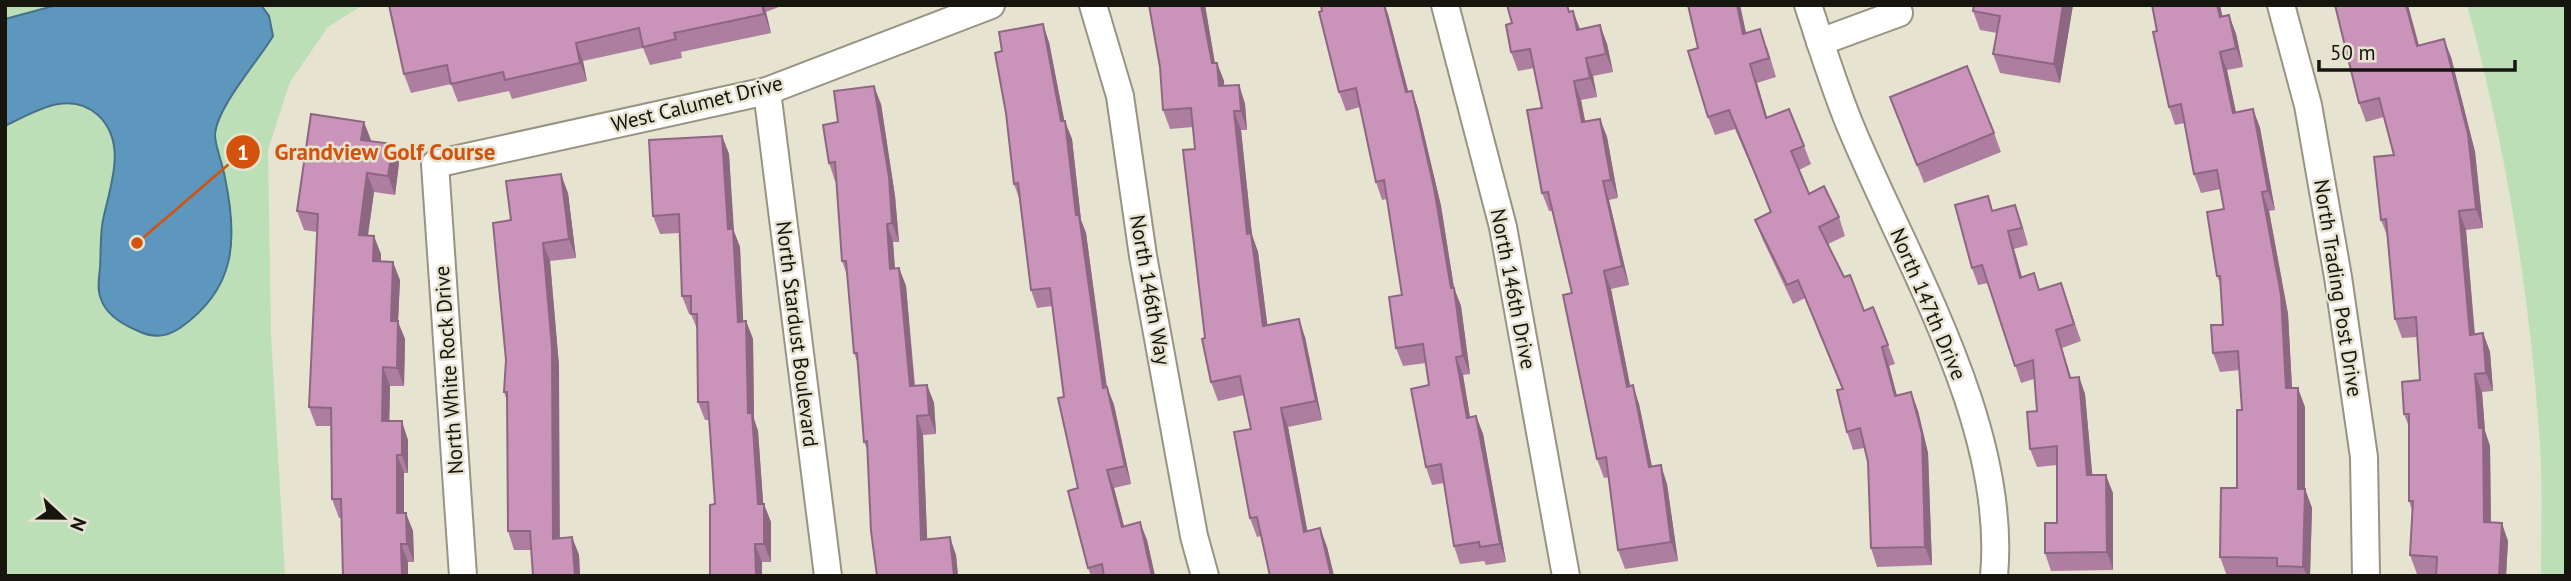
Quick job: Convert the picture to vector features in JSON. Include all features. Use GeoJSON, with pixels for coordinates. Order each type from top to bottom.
{"type":"FeatureCollection","features":[{"type":"Feature","properties":{"kind":"street","name":"West Calumet Drive"},"geometry":{"type":"LineString","coordinates":[[435,164],[767,91],[991,5]]}},
{"type":"Feature","properties":{"kind":"street","name":"North 146th Way"},"geometry":{"type":"LineString","coordinates":[[1093,5],[1120,96],[1143,256],[1194,536],[1205,576]]}},
{"type":"Feature","properties":{"kind":"street","name":"North 146th Drive"},"geometry":{"type":"LineString","coordinates":[[1445,5],[1503,227],[1566,576]]}},
{"type":"Feature","properties":{"kind":"street","name":"North 147th Drive"},"geometry":{"type":"LineString","coordinates":[[1808,5],[1852,129],[1929,301],[1973,411],[1997,547],[1994,576]]}},
{"type":"Feature","properties":{"kind":"street","name":"North Trading Post Drive"},"geometry":{"type":"LineString","coordinates":[[2281,5],[2308,105],[2340,291],[2364,457],[2366,576]]}},
{"type":"Feature","properties":{"kind":"street"},"geometry":{"type":"LineString","coordinates":[[1820,42],[1899,13]]}},
{"type":"Feature","properties":{"kind":"street","name":"North Stardust Boulevard"},"geometry":{"type":"LineString","coordinates":[[767,91],[828,576]]}},
{"type":"Feature","properties":{"kind":"street","name":"North White Rock Drive"},"geometry":{"type":"LineString","coordinates":[[435,164],[464,576]]}},
{"type":"Feature","properties":{"kind":"green space"},"geometry":{"type":"Polygon","coordinates":[[[5,5],[363,5],[328,27],[290,82],[268,150],[271,335],[285,576],[5,576],[5,5]]]}},
{"type":"Feature","properties":{"kind":"green space"},"geometry":{"type":"Polygon","coordinates":[[[2467,5],[2566,5],[2566,576],[2541,576],[2540,449],[2529,324],[2504,163],[2467,5]]]}},
{"type":"Feature","properties":{"kind":"water"},"geometry":{"type":"Polygon","coordinates":[[[57,5],[261,5],[269,16],[273,36],[222,112],[215,136],[229,201],[231,242],[228,262],[222,280],[199,313],[169,334],[158,336],[142,333],[125,325],[107,309],[100,295],[102,226],[115,152],[107,126],[87,107],[63,103],[5,126],[5,19],[57,5]]]}},
{"type":"Feature","properties":{"kind":"building"},"geometry":{"type":"Polygon","coordinates":[[[389,5],[762,5],[764,14],[674,33],[676,39],[643,47],[639,28],[576,43],[580,63],[505,80],[503,72],[451,84],[447,65],[404,74],[389,5]]]}},
{"type":"Feature","properties":{"kind":"building"},"geometry":{"type":"Polygon","coordinates":[[[1149,5],[1201,5],[1212,63],[1217,63],[1219,86],[1239,85],[1241,111],[1234,111],[1247,234],[1251,233],[1263,326],[1299,319],[1316,401],[1281,408],[1304,532],[1320,528],[1331,576],[1270,576],[1257,517],[1250,518],[1234,432],[1251,429],[1240,376],[1211,382],[1202,339],[1205,338],[1183,150],[1195,149],[1191,108],[1163,110],[1160,67],[1149,5]]]}},
{"type":"Feature","properties":{"kind":"building"},"geometry":{"type":"Polygon","coordinates":[[[1321,5],[1384,5],[1406,92],[1412,91],[1434,188],[1451,288],[1454,288],[1463,356],[1456,357],[1467,418],[1476,416],[1500,544],[1480,547],[1479,542],[1454,546],[1441,464],[1426,467],[1411,389],[1429,385],[1423,344],[1396,348],[1389,297],[1402,295],[1384,180],[1376,182],[1356,88],[1339,92],[1319,12],[1322,11],[1321,5]]]}},
{"type":"Feature","properties":{"kind":"building"},"geometry":{"type":"Polygon","coordinates":[[[1507,5],[1567,5],[1569,12],[1573,11],[1577,30],[1600,25],[1606,54],[1586,58],[1590,78],[1574,81],[1582,122],[1600,119],[1611,180],[1603,181],[1622,266],[1604,271],[1627,387],[1633,385],[1649,467],[1661,465],[1671,542],[1618,550],[1606,457],[1597,459],[1563,295],[1572,293],[1548,192],[1542,193],[1527,110],[1542,108],[1530,49],[1511,52],[1506,25],[1512,23],[1507,5]]]}},
{"type":"Feature","properties":{"kind":"building"},"geometry":{"type":"Polygon","coordinates":[[[1688,5],[1737,5],[1743,34],[1760,29],[1769,58],[1750,64],[1766,118],[1789,109],[1804,146],[1791,151],[1809,194],[1824,186],[1839,217],[1819,227],[1844,277],[1850,275],[1864,311],[1873,307],[1888,345],[1882,347],[1895,396],[1911,392],[1922,434],[1925,547],[1871,548],[1868,462],[1860,428],[1847,432],[1837,390],[1843,389],[1798,280],[1787,285],[1755,220],[1771,212],[1729,110],[1708,117],[1688,51],[1698,48],[1688,5]]]}},
{"type":"Feature","properties":{"kind":"building"},"geometry":{"type":"Polygon","coordinates":[[[1974,5],[2063,5],[2054,64],[1993,54],[2000,16],[1973,11],[1974,5]]]}},
{"type":"Feature","properties":{"kind":"building"},"geometry":{"type":"Polygon","coordinates":[[[2152,5],[2217,5],[2220,17],[2229,15],[2236,48],[2220,52],[2233,113],[2253,109],[2268,191],[2262,192],[2281,295],[2286,388],[2298,388],[2298,489],[2305,489],[2303,567],[2277,566],[2277,558],[2220,557],[2221,488],[2237,488],[2237,410],[2242,410],[2238,351],[2213,353],[2211,325],[2223,325],[2220,276],[2217,276],[2207,212],[2224,209],[2217,170],[2194,174],[2181,104],[2169,107],[2153,32],[2157,31],[2152,5]]]}},
{"type":"Feature","properties":{"kind":"building"},"geometry":{"type":"Polygon","coordinates":[[[2335,5],[2406,5],[2417,46],[2444,39],[2468,134],[2476,209],[2459,211],[2470,335],[2483,333],[2486,373],[2475,374],[2479,428],[2483,428],[2484,522],[2502,523],[2499,576],[2436,576],[2437,557],[2410,555],[2413,501],[2409,501],[2409,414],[2404,414],[2402,382],[2420,380],[2416,317],[2395,319],[2386,219],[2381,220],[2374,157],[2394,155],[2379,98],[2359,103],[2335,5]]]}},
{"type":"Feature","properties":{"kind":"building"},"geometry":{"type":"Polygon","coordinates":[[[1043,24],[1061,121],[1065,121],[1076,215],[1079,215],[1103,388],[1107,387],[1125,466],[1107,470],[1122,527],[1140,522],[1152,576],[1104,576],[1102,564],[1088,568],[1068,491],[1078,488],[1058,398],[1064,397],[1050,288],[1031,290],[1018,183],[1014,184],[1006,113],[995,53],[1002,51],[999,32],[1043,24]]]}},
{"type":"Feature","properties":{"kind":"building"},"geometry":{"type":"Polygon","coordinates":[[[1967,66],[1994,133],[1917,165],[1890,97],[1967,66]]]}},
{"type":"Feature","properties":{"kind":"building"},"geometry":{"type":"Polygon","coordinates":[[[874,86],[889,177],[892,223],[887,224],[890,269],[899,268],[910,386],[927,385],[929,415],[917,416],[921,540],[950,537],[954,576],[877,576],[871,531],[867,441],[864,442],[846,261],[842,261],[835,162],[829,163],[823,125],[838,122],[834,91],[874,86]]]}},
{"type":"Feature","properties":{"kind":"building"},"geometry":{"type":"Polygon","coordinates":[[[311,114],[364,122],[361,140],[393,144],[388,176],[367,173],[359,235],[374,236],[373,261],[393,262],[391,321],[398,321],[397,368],[383,367],[382,421],[402,421],[402,455],[397,455],[397,513],[406,513],[407,544],[401,544],[402,576],[343,576],[341,499],[332,499],[331,408],[309,407],[318,214],[297,211],[311,114]]]}},
{"type":"Feature","properties":{"kind":"building"},"geometry":{"type":"Polygon","coordinates":[[[722,136],[728,229],[733,229],[738,322],[746,321],[748,413],[752,413],[758,504],[764,504],[764,544],[755,544],[756,576],[710,575],[710,505],[715,504],[708,402],[698,402],[697,314],[691,314],[691,296],[682,296],[679,214],[653,216],[649,140],[722,136]]]}},
{"type":"Feature","properties":{"kind":"building"},"geometry":{"type":"Polygon","coordinates":[[[561,174],[569,239],[543,243],[552,348],[553,539],[572,537],[575,576],[533,576],[530,531],[508,531],[507,392],[504,392],[506,360],[493,223],[511,220],[506,181],[561,174]]]}},
{"type":"Feature","properties":{"kind":"building"},"geometry":{"type":"Polygon","coordinates":[[[1988,196],[1992,211],[2015,205],[2022,228],[2008,231],[2020,278],[2034,273],[2039,290],[2061,283],[2074,324],[2056,330],[2070,378],[2079,377],[2087,475],[2106,475],[2107,552],[2045,553],[2045,523],[2057,523],[2057,446],[2030,449],[2027,412],[2037,411],[2033,360],[2015,366],[1982,265],[1972,268],[1955,205],[1988,196]]]}},
{"type":"Feature","properties":{"kind":"place","name":"Grandview Golf Course"},"geometry":{"type":"Point","coordinates":[137,243]}}]}
